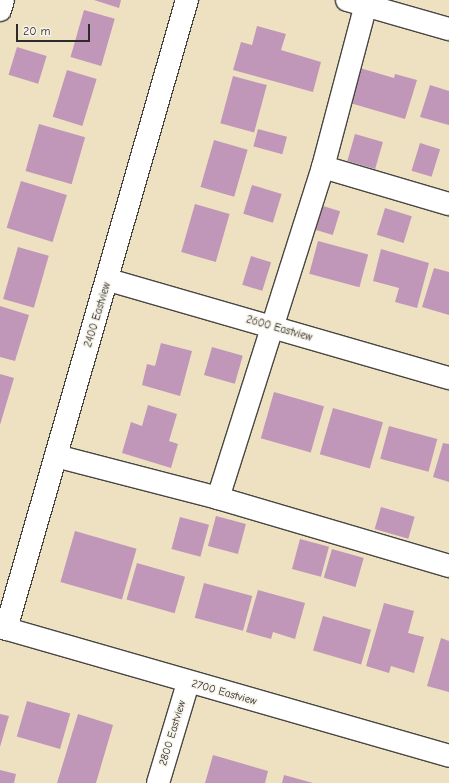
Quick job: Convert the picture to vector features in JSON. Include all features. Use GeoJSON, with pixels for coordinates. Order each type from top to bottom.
{"type":"FeatureCollection","features":[{"type":"Feature","properties":{"kind":"street"},"geometry":{"type":"LineString","coordinates":[[0,10],[3,0]]}},
{"type":"Feature","properties":{"kind":"street","name":"2400 Eastview"},"geometry":{"type":"LineString","coordinates":[[3,628],[109,280],[187,0]]}},
{"type":"Feature","properties":{"kind":"street"},"geometry":{"type":"LineString","coordinates":[[218,498],[323,167],[360,2],[449,29]]}},
{"type":"Feature","properties":{"kind":"street"},"geometry":{"type":"LineString","coordinates":[[323,167],[449,204]]}},
{"type":"Feature","properties":{"kind":"street","name":"2600 Eastview"},"geometry":{"type":"LineString","coordinates":[[109,280],[449,378]]}},
{"type":"Feature","properties":{"kind":"street"},"geometry":{"type":"LineString","coordinates":[[56,456],[218,498],[449,566]]}},
{"type":"Feature","properties":{"kind":"street","name":"2700 Eastview"},"geometry":{"type":"LineString","coordinates":[[3,628],[188,683],[449,756]]}},
{"type":"Feature","properties":{"kind":"street","name":"2800 Eastview"},"geometry":{"type":"LineString","coordinates":[[158,783],[188,683]]}},
{"type":"Feature","properties":{"kind":"building"},"geometry":{"type":"Polygon","coordinates":[[[94,0],[121,0],[119,8],[94,0]]]}},
{"type":"Feature","properties":{"kind":"building"},"geometry":{"type":"Polygon","coordinates":[[[84,10],[115,19],[101,66],[70,57],[84,10]]]}},
{"type":"Feature","properties":{"kind":"building"},"geometry":{"type":"Polygon","coordinates":[[[257,26],[286,34],[281,50],[321,62],[313,92],[233,70],[241,42],[252,45],[257,26]]]}},
{"type":"Feature","properties":{"kind":"building"},"geometry":{"type":"Polygon","coordinates":[[[17,47],[47,56],[38,84],[9,75],[17,47]]]}},
{"type":"Feature","properties":{"kind":"building"},"geometry":{"type":"Polygon","coordinates":[[[360,68],[394,78],[395,74],[417,80],[405,119],[350,103],[360,68]]]}},
{"type":"Feature","properties":{"kind":"building"},"geometry":{"type":"Polygon","coordinates":[[[67,70],[97,79],[82,126],[53,117],[67,70]]]}},
{"type":"Feature","properties":{"kind":"building"},"geometry":{"type":"Polygon","coordinates":[[[233,76],[267,85],[254,132],[220,123],[233,76]]]}},
{"type":"Feature","properties":{"kind":"building"},"geometry":{"type":"Polygon","coordinates":[[[430,85],[449,91],[449,125],[420,117],[430,85]]]}},
{"type":"Feature","properties":{"kind":"building"},"geometry":{"type":"Polygon","coordinates":[[[39,124],[85,137],[72,184],[25,171],[39,124]]]}},
{"type":"Feature","properties":{"kind":"building"},"geometry":{"type":"Polygon","coordinates":[[[258,129],[287,137],[282,154],[253,146],[258,129]]]}},
{"type":"Feature","properties":{"kind":"building"},"geometry":{"type":"Polygon","coordinates":[[[355,134],[383,142],[375,169],[347,161],[355,134]]]}},
{"type":"Feature","properties":{"kind":"building"},"geometry":{"type":"Polygon","coordinates":[[[214,140],[248,150],[234,197],[200,187],[214,140]]]}},
{"type":"Feature","properties":{"kind":"building"},"geometry":{"type":"Polygon","coordinates":[[[420,143],[440,149],[432,177],[412,171],[420,143]]]}},
{"type":"Feature","properties":{"kind":"building"},"geometry":{"type":"Polygon","coordinates":[[[21,181],[67,195],[53,242],[7,228],[21,181]]]}},
{"type":"Feature","properties":{"kind":"building"},"geometry":{"type":"Polygon","coordinates":[[[252,185],[282,194],[273,223],[243,214],[252,185]]]}},
{"type":"Feature","properties":{"kind":"building"},"geometry":{"type":"Polygon","coordinates":[[[195,204],[230,214],[216,262],[181,252],[195,204]]]}},
{"type":"Feature","properties":{"kind":"building"},"geometry":{"type":"Polygon","coordinates":[[[320,205],[340,211],[333,235],[313,229],[320,205]]]}},
{"type":"Feature","properties":{"kind":"building"},"geometry":{"type":"Polygon","coordinates":[[[385,208],[412,216],[404,243],[377,235],[385,208]]]}},
{"type":"Feature","properties":{"kind":"building"},"geometry":{"type":"Polygon","coordinates":[[[318,241],[368,254],[359,287],[309,274],[318,241]]]}},
{"type":"Feature","properties":{"kind":"building"},"geometry":{"type":"Polygon","coordinates":[[[18,247],[49,256],[34,308],[3,299],[18,247]]]}},
{"type":"Feature","properties":{"kind":"building"},"geometry":{"type":"Polygon","coordinates":[[[381,249],[429,263],[417,308],[395,302],[399,288],[373,281],[381,249]]]}},
{"type":"Feature","properties":{"kind":"building"},"geometry":{"type":"Polygon","coordinates":[[[251,256],[271,262],[262,291],[242,285],[251,256]]]}},
{"type":"Feature","properties":{"kind":"building"},"geometry":{"type":"Polygon","coordinates":[[[434,268],[449,272],[449,315],[422,307],[434,268]]]}},
{"type":"Feature","properties":{"kind":"building"},"geometry":{"type":"Polygon","coordinates":[[[0,306],[29,315],[15,361],[0,357],[0,306]]]}},
{"type":"Feature","properties":{"kind":"building"},"geometry":{"type":"Polygon","coordinates":[[[161,343],[192,351],[180,396],[142,385],[147,364],[155,366],[161,343]]]}},
{"type":"Feature","properties":{"kind":"building"},"geometry":{"type":"Polygon","coordinates":[[[212,347],[243,356],[235,384],[204,375],[212,347]]]}},
{"type":"Feature","properties":{"kind":"building"},"geometry":{"type":"Polygon","coordinates":[[[0,374],[14,378],[0,425],[0,374]]]}},
{"type":"Feature","properties":{"kind":"building"},"geometry":{"type":"Polygon","coordinates":[[[274,392],[324,406],[311,452],[261,438],[274,392]]]}},
{"type":"Feature","properties":{"kind":"building"},"geometry":{"type":"Polygon","coordinates":[[[148,405],[177,414],[169,441],[178,444],[171,468],[122,453],[131,422],[142,426],[148,405]]]}},
{"type":"Feature","properties":{"kind":"building"},"geometry":{"type":"Polygon","coordinates":[[[333,408],[383,422],[370,468],[320,454],[333,408]]]}},
{"type":"Feature","properties":{"kind":"building"},"geometry":{"type":"Polygon","coordinates":[[[389,426],[437,439],[428,472],[380,459],[389,426]]]}},
{"type":"Feature","properties":{"kind":"building"},"geometry":{"type":"Polygon","coordinates":[[[443,443],[449,444],[449,482],[433,477],[443,443]]]}},
{"type":"Feature","properties":{"kind":"building"},"geometry":{"type":"Polygon","coordinates":[[[381,507],[415,517],[408,539],[375,529],[381,507]]]}},
{"type":"Feature","properties":{"kind":"building"},"geometry":{"type":"Polygon","coordinates":[[[216,516],[246,524],[238,554],[208,546],[216,516]]]}},
{"type":"Feature","properties":{"kind":"building"},"geometry":{"type":"Polygon","coordinates":[[[180,517],[209,525],[200,557],[171,549],[180,517]]]}},
{"type":"Feature","properties":{"kind":"building"},"geometry":{"type":"Polygon","coordinates":[[[75,531],[137,549],[122,600],[60,582],[75,531]]]}},
{"type":"Feature","properties":{"kind":"building"},"geometry":{"type":"Polygon","coordinates":[[[300,539],[329,547],[321,577],[292,569],[300,539]]]}},
{"type":"Feature","properties":{"kind":"building"},"geometry":{"type":"Polygon","coordinates":[[[332,549],[364,558],[355,587],[324,578],[332,549]]]}},
{"type":"Feature","properties":{"kind":"building"},"geometry":{"type":"Polygon","coordinates":[[[137,563],[185,577],[175,613],[127,600],[137,563]]]}},
{"type":"Feature","properties":{"kind":"building"},"geometry":{"type":"Polygon","coordinates":[[[204,583],[252,596],[243,631],[195,618],[204,583]]]}},
{"type":"Feature","properties":{"kind":"building"},"geometry":{"type":"Polygon","coordinates":[[[258,590],[305,603],[295,639],[273,632],[271,639],[246,632],[258,590]]]}},
{"type":"Feature","properties":{"kind":"building"},"geometry":{"type":"Polygon","coordinates":[[[384,603],[414,611],[408,633],[424,637],[414,673],[391,666],[389,673],[366,666],[384,603]]]}},
{"type":"Feature","properties":{"kind":"building"},"geometry":{"type":"Polygon","coordinates":[[[323,616],[371,630],[361,664],[313,651],[323,616]]]}},
{"type":"Feature","properties":{"kind":"building"},"geometry":{"type":"Polygon","coordinates":[[[441,638],[449,641],[449,692],[427,686],[441,638]]]}},
{"type":"Feature","properties":{"kind":"building"},"geometry":{"type":"Polygon","coordinates":[[[27,701],[70,713],[60,749],[17,737],[27,701]]]}},
{"type":"Feature","properties":{"kind":"building"},"geometry":{"type":"Polygon","coordinates":[[[0,714],[9,716],[0,747],[0,714]]]}},
{"type":"Feature","properties":{"kind":"building"},"geometry":{"type":"Polygon","coordinates":[[[78,714],[113,725],[96,783],[57,783],[78,714]]]}},
{"type":"Feature","properties":{"kind":"building"},"geometry":{"type":"Polygon","coordinates":[[[213,755],[268,771],[265,783],[205,783],[213,755]]]}},
{"type":"Feature","properties":{"kind":"building"},"geometry":{"type":"Polygon","coordinates":[[[0,770],[16,774],[14,783],[0,783],[0,770]]]}},
{"type":"Feature","properties":{"kind":"building"},"geometry":{"type":"Polygon","coordinates":[[[284,775],[313,783],[282,783],[284,775]]]}}]}
